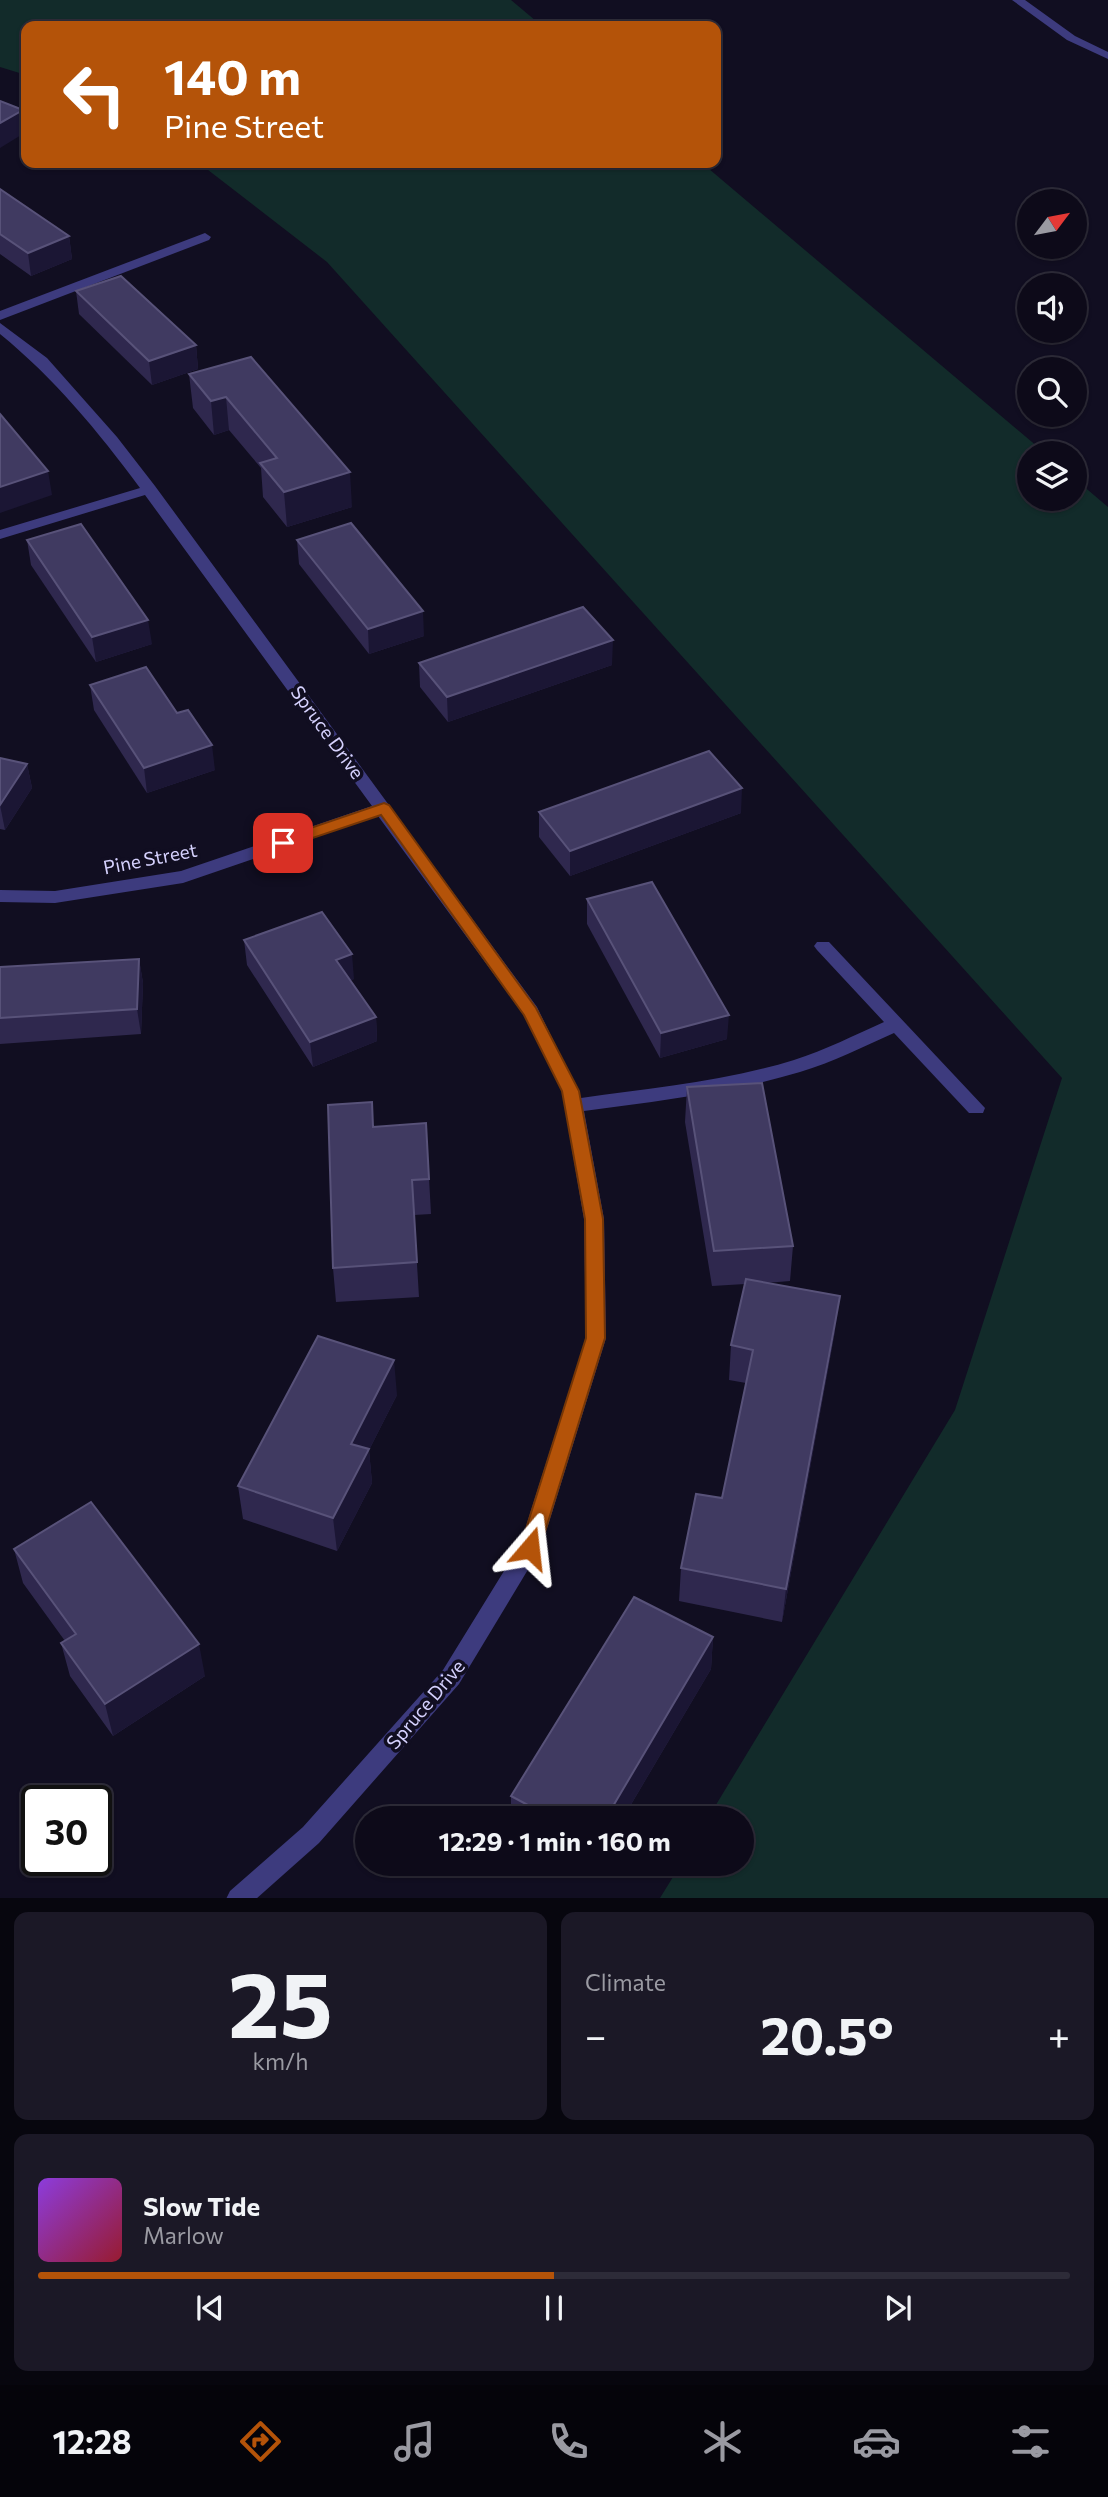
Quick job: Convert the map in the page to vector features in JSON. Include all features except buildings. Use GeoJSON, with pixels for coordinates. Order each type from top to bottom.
{"type":"FeatureCollection","features":[{"type":"Feature","properties":{"kind":"street"},"geometry":{"type":"LineString","coordinates":[[1018,0],[1070,38],[1108,56]]}},
{"type":"Feature","properties":{"kind":"street"},"geometry":{"type":"LineString","coordinates":[[0,316],[205,237]]}},
{"type":"Feature","properties":{"kind":"street","name":"Spruce Drive"},"geometry":{"type":"LineString","coordinates":[[0,327],[42,361],[112,440],[531,1012],[571,1091],[594,1219],[596,1338],[530,1548],[452,1677],[311,1835],[239,1898]]}},
{"type":"Feature","properties":{"kind":"street"},"geometry":{"type":"LineString","coordinates":[[0,535],[149,489]]}},
{"type":"Feature","properties":{"kind":"street","name":"Pine Street"},"geometry":{"type":"LineString","coordinates":[[0,896],[55,897],[183,877],[384,808]]}},
{"type":"Feature","properties":{"kind":"street"},"geometry":{"type":"LineString","coordinates":[[823,946],[976,1108]]}},
{"type":"Feature","properties":{"kind":"street"},"geometry":{"type":"LineString","coordinates":[[573,1105],[785,1069],[833,1053],[896,1024]]}},
{"type":"Feature","properties":{"kind":"green space"},"geometry":{"type":"Polygon","coordinates":[[[0,0],[511,0],[536,21],[21,21],[21,73],[0,67],[0,0]]]}},
{"type":"Feature","properties":{"kind":"green space"},"geometry":{"type":"Polygon","coordinates":[[[205,168],[708,168],[1031,441],[1017,441],[1017,511],[1087,511],[1087,489],[1108,507],[1108,1898],[660,1898],[674,1876],[754,1876],[754,1806],[715,1806],[955,1410],[1062,1078],[327,262],[205,168]]]}},
{"type":"Feature","properties":{"kind":"route"},"geometry":{"type":"LineString","coordinates":[[283,843],[384,808],[531,1012],[571,1091],[594,1219],[596,1338],[530,1548]]}}]}
